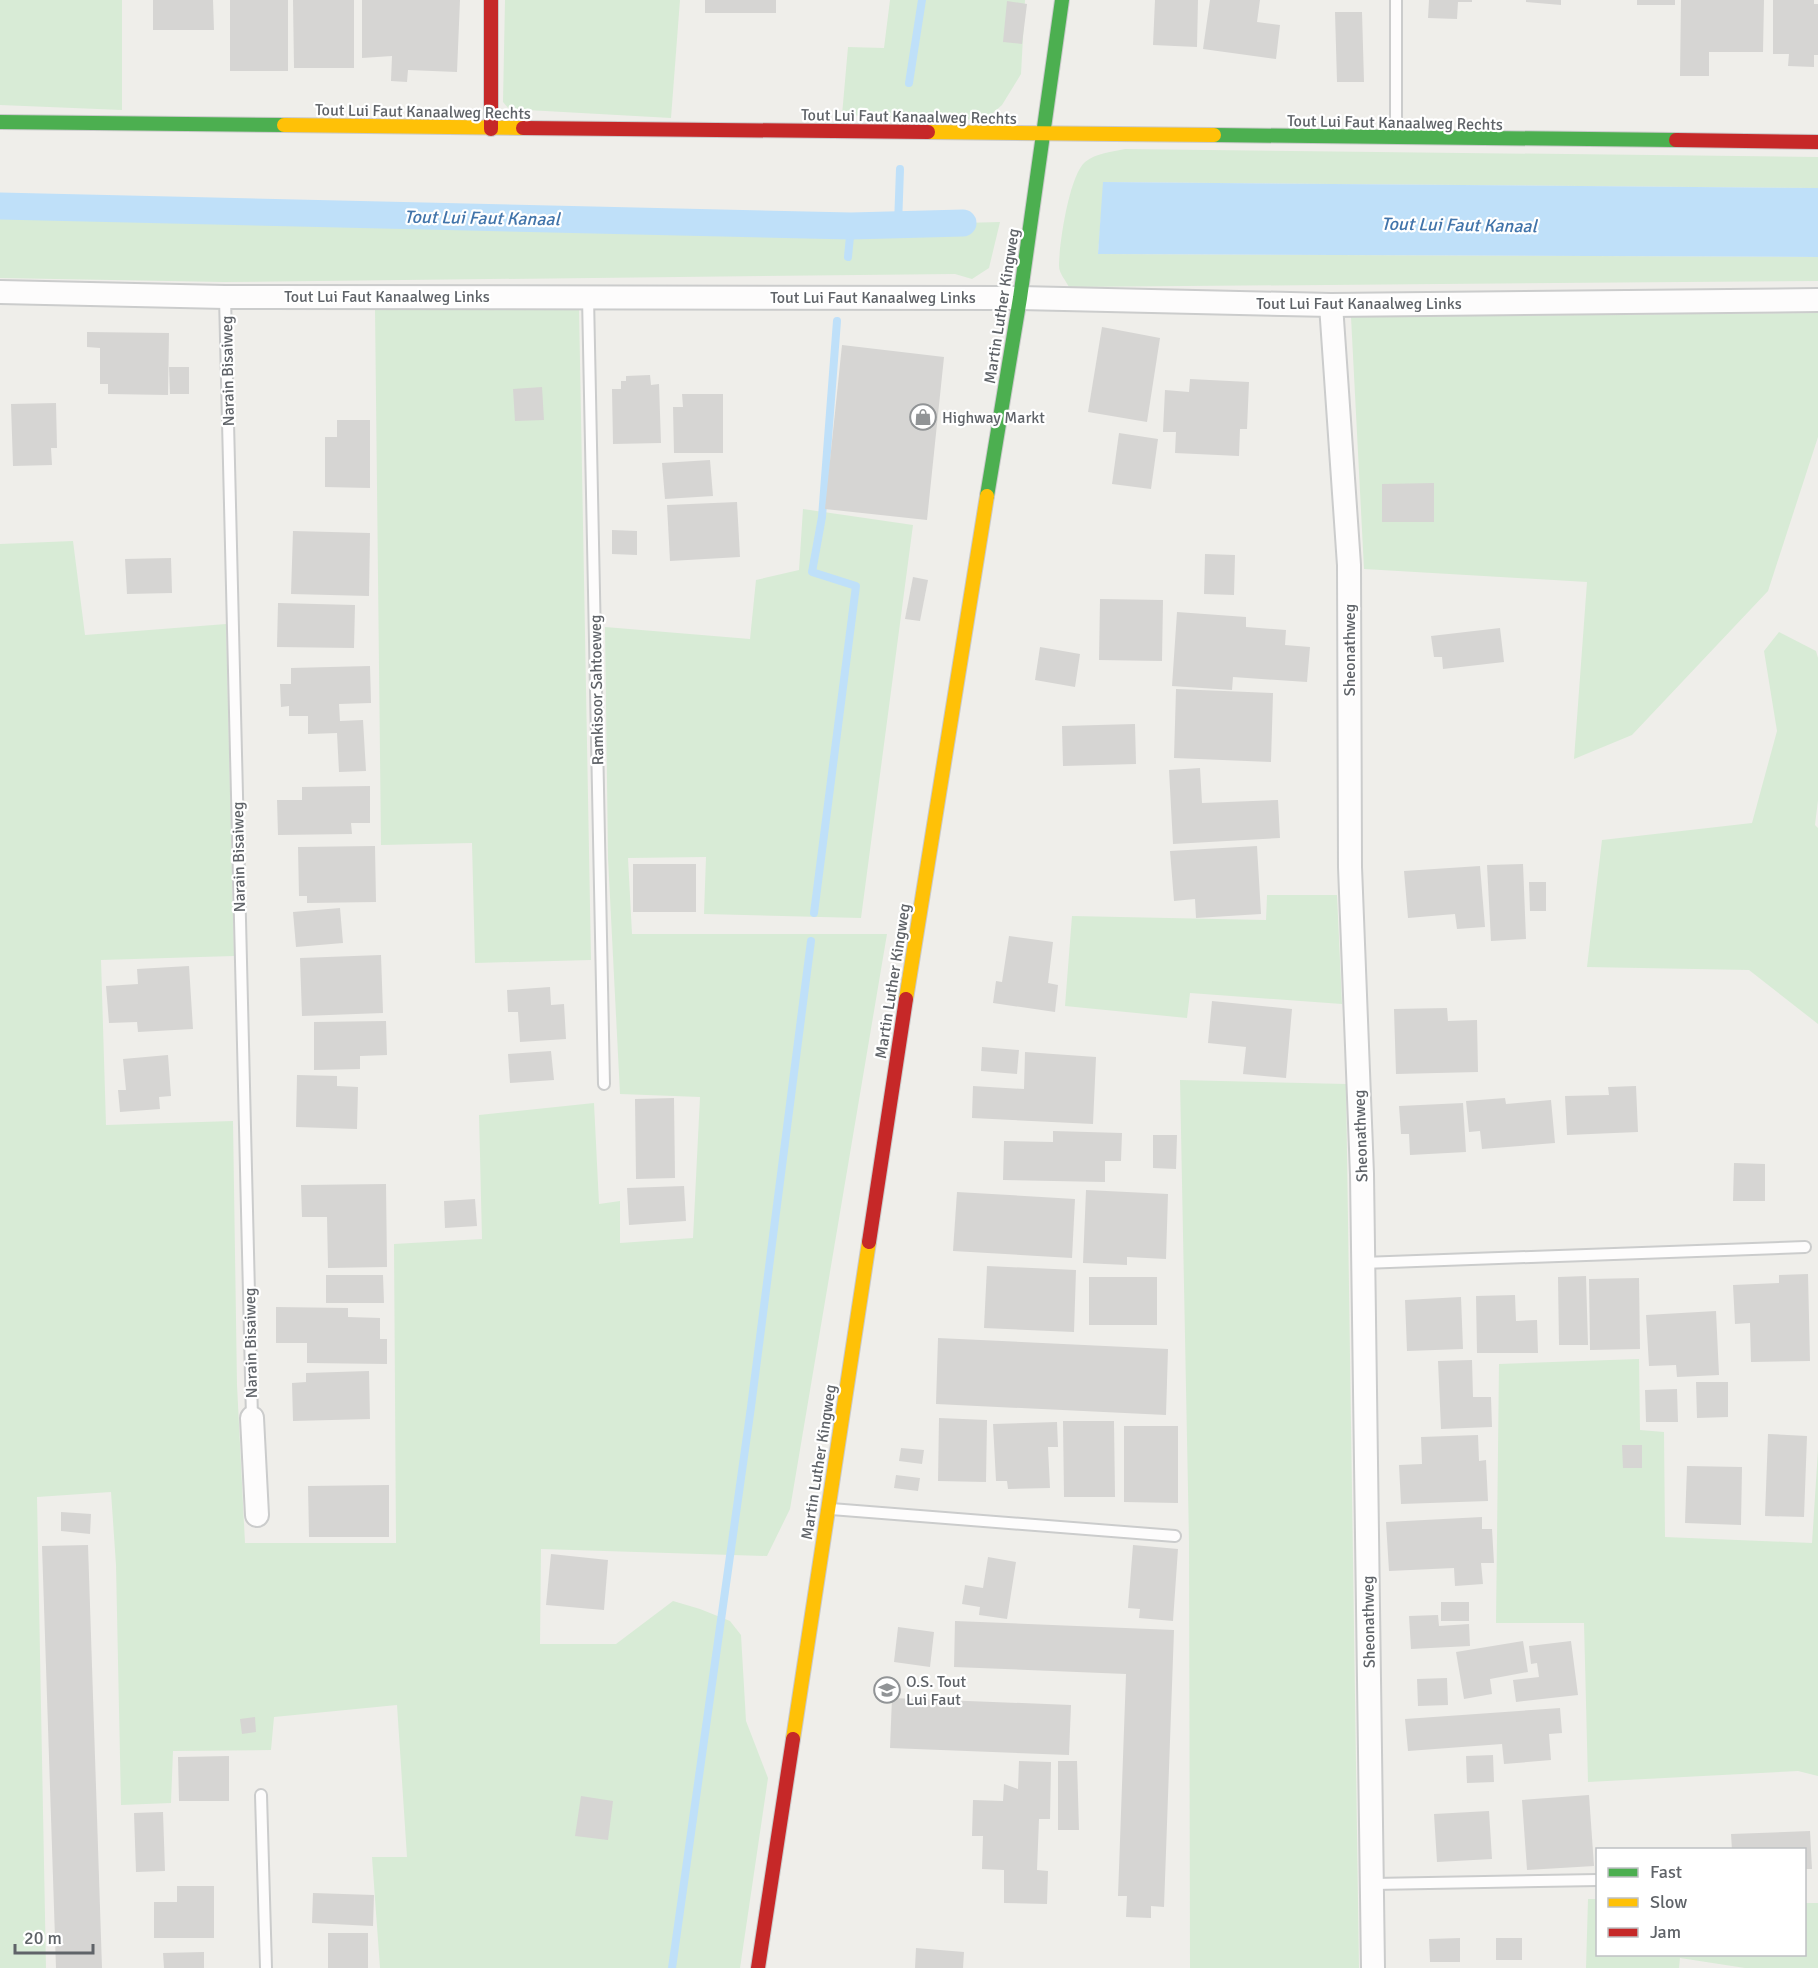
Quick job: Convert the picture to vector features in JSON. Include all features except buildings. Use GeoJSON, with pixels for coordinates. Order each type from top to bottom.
{"type":"FeatureCollection","features":[{"type":"Feature","properties":{"kind":"main road"},"geometry":{"type":"LineString","coordinates":[[491,0],[491,129]]}},
{"type":"Feature","properties":{"kind":"main road","name":"Martin Luther Kingweg"},"geometry":{"type":"LineString","coordinates":[[758,1968],[917,925],[1020,298],[1062,0]]}},
{"type":"Feature","properties":{"kind":"main road","name":"Tout Lui Faut Kanaalweg Rechts"},"geometry":{"type":"LineString","coordinates":[[0,122],[1818,142]]}},
{"type":"Feature","properties":{"kind":"street","name":"Tout Lui Faut Kanaalweg Links"},"geometry":{"type":"LineString","coordinates":[[0,292],[225,297],[1020,298],[1331,305],[1818,300]]}},
{"type":"Feature","properties":{"kind":"street","name":"Sheonathweg"},"geometry":{"type":"LineString","coordinates":[[1331,305],[1349,565],[1350,867],[1362,1174],[1373,1968]]}},
{"type":"Feature","properties":{"kind":"street"},"geometry":{"type":"LineString","coordinates":[[252,1418],[256,1515]]}},
{"type":"Feature","properties":{"kind":"lane"},"geometry":{"type":"LineString","coordinates":[[1396,0],[1396,138]]}},
{"type":"Feature","properties":{"kind":"lane","name":"Ramkisoor Sahtoeweg"},"geometry":{"type":"LineString","coordinates":[[588,296],[604,1084]]}},
{"type":"Feature","properties":{"kind":"lane","name":"Narain Bisaiweg"},"geometry":{"type":"LineString","coordinates":[[225,297],[252,1418]]}},
{"type":"Feature","properties":{"kind":"lane"},"geometry":{"type":"LineString","coordinates":[[1362,1263],[1805,1247]]}},
{"type":"Feature","properties":{"kind":"lane"},"geometry":{"type":"LineString","coordinates":[[827,1508],[1175,1536]]}},
{"type":"Feature","properties":{"kind":"lane"},"geometry":{"type":"LineString","coordinates":[[261,1795],[266,1968]]}},
{"type":"Feature","properties":{"kind":"lane"},"geometry":{"type":"LineString","coordinates":[[1373,1884],[1596,1880]]}},
{"type":"Feature","properties":{"kind":"green space"},"geometry":{"type":"Polygon","coordinates":[[[0,0],[122,0],[122,110],[0,105],[0,0]]]}},
{"type":"Feature","properties":{"kind":"green space"},"geometry":{"type":"Polygon","coordinates":[[[505,0],[680,0],[671,118],[509,109],[503,102],[505,0]]]}},
{"type":"Feature","properties":{"kind":"green space"},"geometry":{"type":"Polygon","coordinates":[[[890,0],[1025,0],[1021,74],[1002,105],[985,120],[842,115],[848,47],[884,48],[890,0]]]}},
{"type":"Feature","properties":{"kind":"green space"},"geometry":{"type":"Polygon","coordinates":[[[1125,149],[1818,157],[1818,188],[1104,182],[1098,254],[1818,257],[1818,281],[1069,287],[1060,271],[1059,256],[1066,211],[1074,181],[1079,170],[1089,159],[1125,149]]]}},
{"type":"Feature","properties":{"kind":"green space"},"geometry":{"type":"Polygon","coordinates":[[[0,206],[851,226],[1000,222],[989,268],[972,279],[955,274],[224,282],[0,278],[0,206]]]}},
{"type":"Feature","properties":{"kind":"green space"},"geometry":{"type":"Polygon","coordinates":[[[579,307],[591,960],[475,963],[472,843],[381,845],[375,309],[579,307]]]}},
{"type":"Feature","properties":{"kind":"green space"},"geometry":{"type":"Polygon","coordinates":[[[1818,313],[1818,437],[1768,591],[1632,735],[1574,759],[1587,582],[1364,569],[1351,317],[1818,313]]]}},
{"type":"Feature","properties":{"kind":"green space"},"geometry":{"type":"Polygon","coordinates":[[[803,509],[913,525],[861,918],[704,914],[706,857],[628,858],[632,934],[887,934],[790,1509],[767,1556],[541,1549],[540,1644],[616,1644],[673,1601],[730,1621],[741,1635],[746,1721],[768,1778],[740,1968],[380,1968],[372,1857],[407,1857],[397,1705],[274,1717],[271,1750],[173,1751],[171,1803],[121,1805],[116,1565],[111,1492],[37,1497],[46,1968],[0,1968],[0,544],[73,541],[85,635],[226,624],[234,956],[101,960],[106,1125],[233,1121],[237,1385],[245,1543],[396,1543],[394,1244],[482,1239],[479,1115],[594,1103],[599,1204],[620,1201],[620,1243],[693,1238],[700,1097],[620,1094],[608,858],[605,627],[750,639],[756,580],[799,570],[803,509]]]}},
{"type":"Feature","properties":{"kind":"green space"},"geometry":{"type":"Polygon","coordinates":[[[1779,632],[1816,651],[1818,658],[1818,800],[1815,825],[1818,828],[1818,1024],[1749,970],[1587,967],[1602,840],[1752,823],[1777,731],[1764,651],[1779,632]]]}},
{"type":"Feature","properties":{"kind":"green space"},"geometry":{"type":"Polygon","coordinates":[[[1267,895],[1337,895],[1342,1004],[1190,993],[1187,1018],[1065,1006],[1072,916],[1266,920],[1267,895]]]}},
{"type":"Feature","properties":{"kind":"green space"},"geometry":{"type":"Polygon","coordinates":[[[1180,1080],[1346,1084],[1359,1968],[1190,1968],[1189,1542],[1180,1080]]]}},
{"type":"Feature","properties":{"kind":"green space"},"geometry":{"type":"Polygon","coordinates":[[[1639,1359],[1640,1430],[1664,1432],[1665,1537],[1812,1543],[1818,1450],[1818,1776],[1798,1771],[1588,1782],[1584,1623],[1496,1623],[1499,1364],[1639,1359]]]}},
{"type":"Feature","properties":{"kind":"green space"},"geometry":{"type":"Polygon","coordinates":[[[1588,1899],[1596,1899],[1596,1956],[1806,1956],[1806,1903],[1818,1903],[1818,1968],[1745,1968],[1680,1958],[1679,1968],[1586,1968],[1588,1899]]]}},
{"type":"Feature","properties":{"kind":"water"},"geometry":{"type":"Polygon","coordinates":[[[1103,182],[1818,188],[1818,257],[1098,254],[1103,182]]]}},
{"type":"Feature","properties":{"kind":"waterway"},"geometry":{"type":"LineString","coordinates":[[909,83],[922,0]]}},
{"type":"Feature","properties":{"kind":"waterway"},"geometry":{"type":"LineString","coordinates":[[898,225],[900,169]]}},
{"type":"Feature","properties":{"kind":"waterway","name":"Tout Lui Faut Kanaal"},"geometry":{"type":"LineString","coordinates":[[0,206],[851,226],[963,223]]}},
{"type":"Feature","properties":{"kind":"waterway"},"geometry":{"type":"LineString","coordinates":[[848,257],[851,226]]}},
{"type":"Feature","properties":{"kind":"waterway"},"geometry":{"type":"LineString","coordinates":[[814,913],[856,586],[812,572],[822,517],[837,321]]}},
{"type":"Feature","properties":{"kind":"waterway"},"geometry":{"type":"LineString","coordinates":[[672,1968],[751,1407],[811,941]]}},
{"type":"Feature","properties":{"kind":"traffic: fast"},"geometry":{"type":"LineString","coordinates":[[987,496],[1020,298],[1062,0]]}},
{"type":"Feature","properties":{"kind":"traffic: fast"},"geometry":{"type":"LineString","coordinates":[[0,122],[284,125]]}},
{"type":"Feature","properties":{"kind":"traffic: fast"},"geometry":{"type":"LineString","coordinates":[[1214,135],[1676,140]]}},
{"type":"Feature","properties":{"kind":"traffic: slow"},"geometry":{"type":"LineString","coordinates":[[284,125],[523,128]]}},
{"type":"Feature","properties":{"kind":"traffic: slow"},"geometry":{"type":"LineString","coordinates":[[928,132],[1214,135]]}},
{"type":"Feature","properties":{"kind":"traffic: slow"},"geometry":{"type":"LineString","coordinates":[[906,999],[987,496]]}},
{"type":"Feature","properties":{"kind":"traffic: slow"},"geometry":{"type":"LineString","coordinates":[[793,1739],[869,1242]]}},
{"type":"Feature","properties":{"kind":"traffic: jam"},"geometry":{"type":"LineString","coordinates":[[491,0],[491,129]]}},
{"type":"Feature","properties":{"kind":"traffic: jam"},"geometry":{"type":"LineString","coordinates":[[523,128],[928,132]]}},
{"type":"Feature","properties":{"kind":"traffic: jam"},"geometry":{"type":"LineString","coordinates":[[1676,140],[1818,142]]}},
{"type":"Feature","properties":{"kind":"traffic: jam"},"geometry":{"type":"LineString","coordinates":[[869,1242],[906,999]]}},
{"type":"Feature","properties":{"kind":"traffic: jam"},"geometry":{"type":"LineString","coordinates":[[758,1968],[793,1739]]}},
{"type":"Feature","properties":{"kind":"place","name":"Highway Markt"},"geometry":{"type":"Point","coordinates":[923,417]}},
{"type":"Feature","properties":{"kind":"place","name":"O.S. Tout Lui Faut"},"geometry":{"type":"Point","coordinates":[887,1690]}}]}
